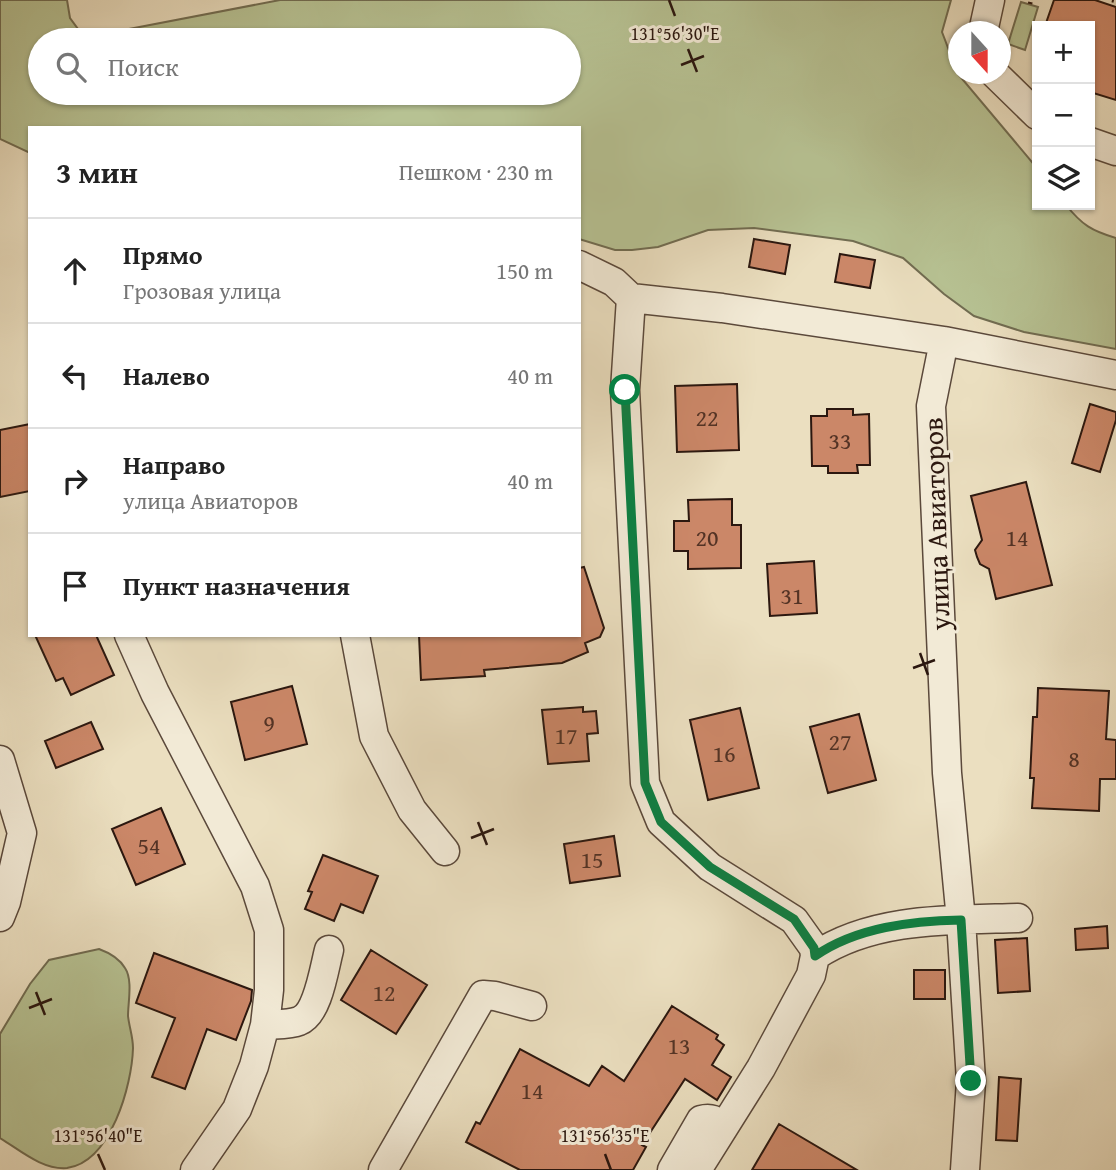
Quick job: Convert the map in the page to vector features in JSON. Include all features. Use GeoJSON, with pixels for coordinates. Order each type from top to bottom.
{"type":"FeatureCollection","features":[{"type":"Feature","properties":{"kind":"street"},"geometry":{"type":"LineString","coordinates":[[985,21],[990,0]]}},
{"type":"Feature","properties":{"kind":"street"},"geometry":{"type":"LineString","coordinates":[[1005,84],[1032,110]]}},
{"type":"Feature","properties":{"kind":"street"},"geometry":{"type":"LineString","coordinates":[[1095,144],[1116,151]]}},
{"type":"Feature","properties":{"kind":"street"},"geometry":{"type":"LineString","coordinates":[[581,266],[614,282],[631,298],[723,307],[944,341],[1116,375]]}},
{"type":"Feature","properties":{"kind":"street"},"geometry":{"type":"LineString","coordinates":[[631,298],[625,390],[645,783],[661,822],[710,867],[794,919],[814,948],[815,956],[811,975],[761,1068],[697,1170]]}},
{"type":"Feature","properties":{"kind":"street","name":"улица Авиаторов"},"geometry":{"type":"LineString","coordinates":[[944,341],[931,406],[947,774],[961,920],[971,1081],[965,1170]]}},
{"type":"Feature","properties":{"kind":"street"},"geometry":{"type":"LineString","coordinates":[[130,637],[155,693],[256,886],[269,930],[265,1025],[254,1066],[237,1109],[195,1170]]}},
{"type":"Feature","properties":{"kind":"street"},"geometry":{"type":"LineString","coordinates":[[355,637],[374,736],[412,810],[445,850]]}},
{"type":"Feature","properties":{"kind":"street"},"geometry":{"type":"LineString","coordinates":[[0,760],[22,833],[0,917]]}},
{"type":"Feature","properties":{"kind":"street"},"geometry":{"type":"LineString","coordinates":[[815,956],[833,943],[853,936],[933,921],[1018,918]]}},
{"type":"Feature","properties":{"kind":"street"},"geometry":{"type":"LineString","coordinates":[[265,1025],[299,1021],[308,1014],[315,1002],[329,950]]}},
{"type":"Feature","properties":{"kind":"street"},"geometry":{"type":"LineString","coordinates":[[383,1170],[482,995],[532,1006]]}},
{"type":"Feature","properties":{"kind":"street"},"geometry":{"type":"LineString","coordinates":[[672,1170],[701,1120],[713,1119],[724,1127]]}},
{"type":"Feature","properties":{"kind":"green space"},"geometry":{"type":"Polygon","coordinates":[[[0,0],[67,0],[70,18],[77,28],[28,28],[28,105],[581,105],[581,28],[134,28],[280,0],[951,0],[942,32],[948,48],[948,84],[966,84],[1032,162],[1032,210],[1070,210],[1088,226],[1116,238],[1116,349],[1024,332],[974,316],[903,258],[853,241],[754,228],[708,230],[658,247],[632,250],[615,250],[581,240],[581,126],[28,126],[28,152],[0,139],[0,0]]]}},
{"type":"Feature","properties":{"kind":"green space"},"geometry":{"type":"Polygon","coordinates":[[[1021,2],[1038,7],[1025,50],[1011,45],[1011,34],[1021,2]]]}},
{"type":"Feature","properties":{"kind":"green space"},"geometry":{"type":"Polygon","coordinates":[[[99,949],[120,961],[129,979],[128,1016],[133,1048],[132,1064],[123,1101],[107,1137],[96,1152],[82,1163],[58,1168],[32,1158],[0,1138],[0,1034],[30,984],[49,960],[99,949]]]}},
{"type":"Feature","properties":{"kind":"building"},"geometry":{"type":"Polygon","coordinates":[[[1054,0],[1095,0],[1116,7],[1116,100],[1095,94],[1095,21],[1047,21],[1054,0]]]}},
{"type":"Feature","properties":{"kind":"building"},"geometry":{"type":"Polygon","coordinates":[[[754,239],[790,245],[785,274],[749,267],[754,239]]]}},
{"type":"Feature","properties":{"kind":"building"},"geometry":{"type":"Polygon","coordinates":[[[840,254],[875,260],[870,288],[835,282],[840,254]]]}},
{"type":"Feature","properties":{"kind":"building"},"geometry":{"type":"Polygon","coordinates":[[[737,384],[739,450],[677,452],[675,386],[737,384]]]}},
{"type":"Feature","properties":{"kind":"building"},"geometry":{"type":"Polygon","coordinates":[[[1090,404],[1116,412],[1100,472],[1072,463],[1090,404]]]}},
{"type":"Feature","properties":{"kind":"building"},"geometry":{"type":"Polygon","coordinates":[[[827,409],[853,409],[853,415],[869,414],[870,465],[857,465],[858,473],[828,473],[828,466],[812,466],[811,416],[827,416],[827,409]]]}},
{"type":"Feature","properties":{"kind":"building"},"geometry":{"type":"Polygon","coordinates":[[[28,424],[28,491],[0,497],[0,430],[28,424]]]}},
{"type":"Feature","properties":{"kind":"building"},"geometry":{"type":"Polygon","coordinates":[[[1026,482],[1052,585],[996,599],[989,569],[980,564],[975,550],[982,540],[971,496],[1026,482]]]}},
{"type":"Feature","properties":{"kind":"building"},"geometry":{"type":"Polygon","coordinates":[[[732,499],[732,525],[741,525],[741,568],[688,569],[688,551],[674,551],[674,521],[689,521],[688,500],[732,499]]]}},
{"type":"Feature","properties":{"kind":"building"},"geometry":{"type":"Polygon","coordinates":[[[814,561],[817,613],[770,616],[767,564],[814,561]]]}},
{"type":"Feature","properties":{"kind":"building"},"geometry":{"type":"Polygon","coordinates":[[[584,567],[604,628],[600,637],[585,643],[588,652],[562,663],[484,670],[485,676],[421,680],[419,637],[581,637],[581,568],[584,567]]]}},
{"type":"Feature","properties":{"kind":"building"},"geometry":{"type":"Polygon","coordinates":[[[36,637],[97,637],[114,675],[71,695],[63,678],[56,681],[36,637]]]}},
{"type":"Feature","properties":{"kind":"building"},"geometry":{"type":"Polygon","coordinates":[[[292,686],[307,744],[245,760],[231,702],[292,686]]]}},
{"type":"Feature","properties":{"kind":"building"},"geometry":{"type":"Polygon","coordinates":[[[1038,688],[1109,691],[1106,739],[1116,740],[1116,779],[1100,779],[1099,811],[1032,808],[1034,778],[1030,778],[1033,717],[1037,717],[1038,688]]]}},
{"type":"Feature","properties":{"kind":"building"},"geometry":{"type":"Polygon","coordinates":[[[583,707],[583,712],[596,711],[598,733],[587,734],[589,761],[548,764],[542,710],[583,707]]]}},
{"type":"Feature","properties":{"kind":"building"},"geometry":{"type":"Polygon","coordinates":[[[740,708],[759,788],[708,800],[690,720],[740,708]]]}},
{"type":"Feature","properties":{"kind":"building"},"geometry":{"type":"Polygon","coordinates":[[[859,714],[876,780],[828,793],[810,727],[859,714]]]}},
{"type":"Feature","properties":{"kind":"building"},"geometry":{"type":"Polygon","coordinates":[[[91,722],[103,749],[56,768],[45,741],[91,722]]]}},
{"type":"Feature","properties":{"kind":"building"},"geometry":{"type":"Polygon","coordinates":[[[161,808],[185,864],[136,885],[112,829],[161,808]]]}},
{"type":"Feature","properties":{"kind":"building"},"geometry":{"type":"Polygon","coordinates":[[[614,836],[620,876],[570,883],[564,844],[614,836]]]}},
{"type":"Feature","properties":{"kind":"building"},"geometry":{"type":"Polygon","coordinates":[[[323,855],[378,876],[363,913],[341,904],[334,921],[305,909],[312,892],[308,891],[323,855]]]}},
{"type":"Feature","properties":{"kind":"building"},"geometry":{"type":"Polygon","coordinates":[[[1107,926],[1108,948],[1076,950],[1075,929],[1107,926]]]}},
{"type":"Feature","properties":{"kind":"building"},"geometry":{"type":"Polygon","coordinates":[[[1027,938],[1030,991],[998,993],[995,940],[1027,938]]]}},
{"type":"Feature","properties":{"kind":"building"},"geometry":{"type":"Polygon","coordinates":[[[371,950],[427,985],[396,1034],[341,1000],[371,950]]]}},
{"type":"Feature","properties":{"kind":"building"},"geometry":{"type":"Polygon","coordinates":[[[154,953],[252,990],[251,1001],[236,1040],[207,1029],[185,1089],[152,1077],[175,1018],[136,1003],[154,953]]]}},
{"type":"Feature","properties":{"kind":"building"},"geometry":{"type":"Polygon","coordinates":[[[914,970],[945,970],[945,999],[914,999],[914,970]]]}},
{"type":"Feature","properties":{"kind":"building"},"geometry":{"type":"Polygon","coordinates":[[[672,1006],[718,1035],[716,1039],[724,1045],[712,1065],[731,1077],[717,1100],[685,1079],[642,1145],[646,1147],[633,1170],[520,1170],[466,1142],[476,1122],[480,1124],[520,1049],[589,1086],[602,1066],[624,1081],[672,1006]]]}},
{"type":"Feature","properties":{"kind":"building"},"geometry":{"type":"Polygon","coordinates":[[[999,1077],[1021,1079],[1017,1141],[996,1140],[999,1077]]]}},
{"type":"Feature","properties":{"kind":"building"},"geometry":{"type":"Polygon","coordinates":[[[779,1124],[857,1170],[752,1170],[779,1124]]]}},
{"type":"Feature","properties":{"kind":"route"},"geometry":{"type":"LineString","coordinates":[[625,390],[645,783],[661,822],[710,867],[794,919],[814,948],[815,956],[833,943],[853,936],[933,921],[961,920],[971,1081]]}}]}
